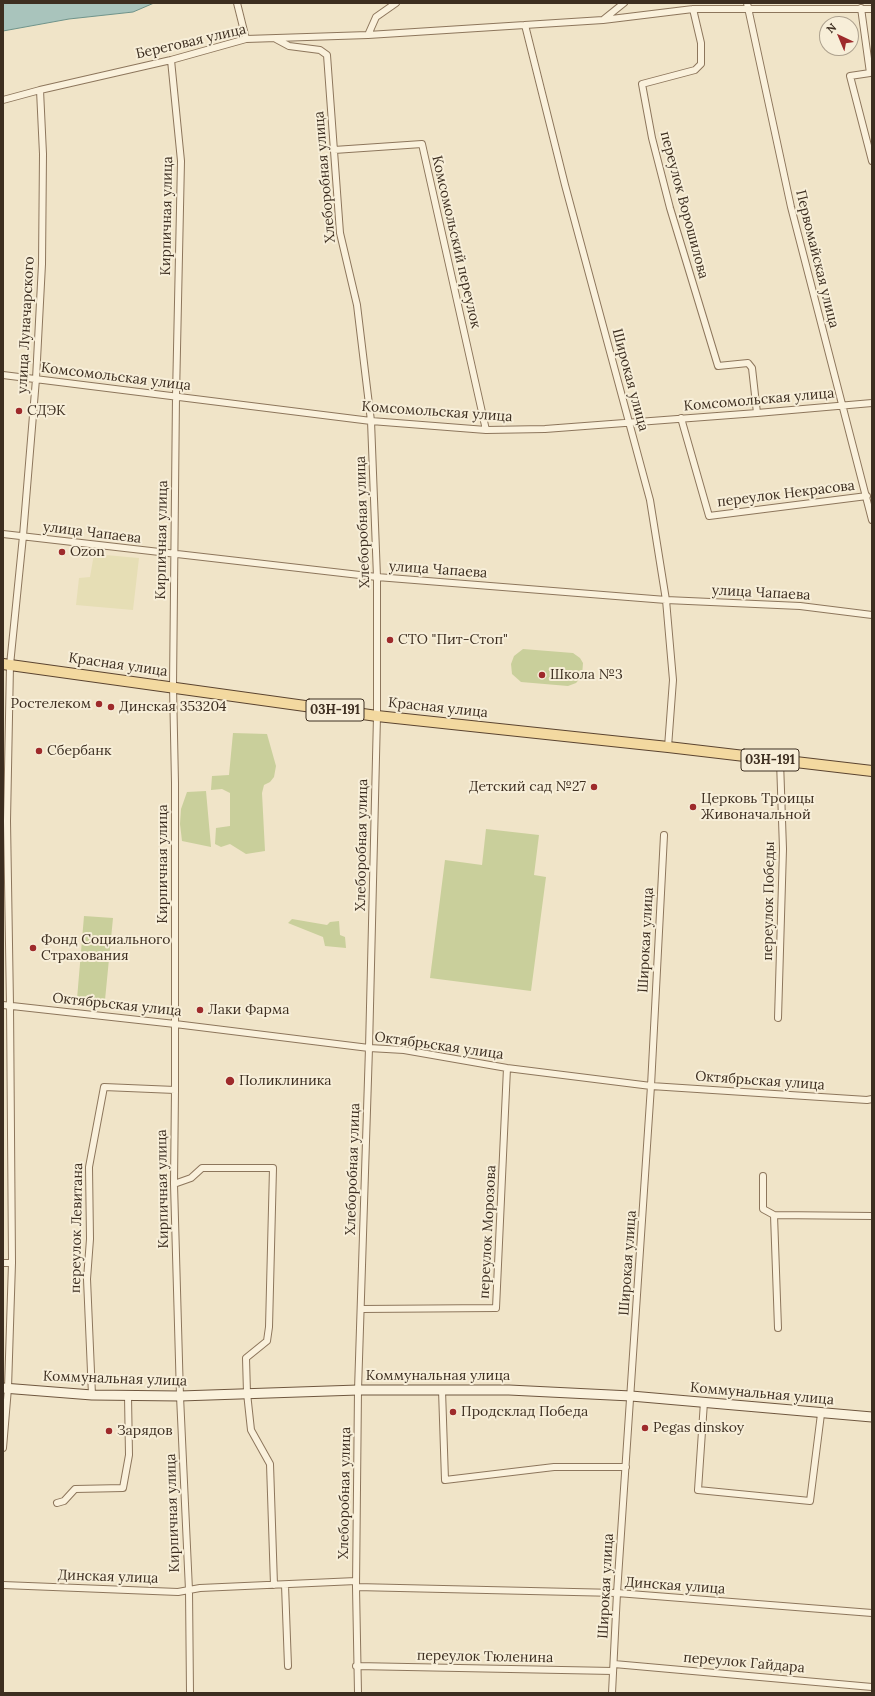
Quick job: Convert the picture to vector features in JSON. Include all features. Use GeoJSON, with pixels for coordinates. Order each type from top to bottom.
{"type":"FeatureCollection","features":[{"type":"Feature","properties":{"kind":"main road","name":"Красная улица"},"geometry":{"type":"LineString","coordinates":[[6,664],[173,686],[377,716],[668,747],[872,771]]}},
{"type":"Feature","properties":{"kind":"street"},"geometry":{"type":"LineString","coordinates":[[237,3],[246,40]]}},
{"type":"Feature","properties":{"kind":"street"},"geometry":{"type":"LineString","coordinates":[[368,35],[376,17],[396,3]]}},
{"type":"Feature","properties":{"kind":"street"},"geometry":{"type":"LineString","coordinates":[[602,20],[624,3]]}},
{"type":"Feature","properties":{"kind":"street","name":"Береговая улица"},"geometry":{"type":"LineString","coordinates":[[3,100],[171,60],[246,40],[368,35],[602,20],[693,9],[747,6],[872,9]]}},
{"type":"Feature","properties":{"kind":"street","name":"Первомайская улица"},"geometry":{"type":"LineString","coordinates":[[747,6],[791,207],[841,405],[867,496],[872,520]]}},
{"type":"Feature","properties":{"kind":"street"},"geometry":{"type":"LineString","coordinates":[[861,8],[870,73],[850,76],[872,160]]}},
{"type":"Feature","properties":{"kind":"street","name":"переулок Ворошилова"},"geometry":{"type":"LineString","coordinates":[[693,9],[701,43],[701,64],[695,70],[642,84],[652,138],[670,208],[718,366],[748,363],[752,368],[757,413]]}},
{"type":"Feature","properties":{"kind":"street","name":"Широкая улица"},"geometry":{"type":"LineString","coordinates":[[525,25],[565,185],[650,500],[666,600],[673,680],[668,747]]}},
{"type":"Feature","properties":{"kind":"street","name":"Хлеборобная улица"},"geometry":{"type":"LineString","coordinates":[[276,39],[289,46],[320,50],[326,55],[340,233],[357,305],[371,421],[377,577],[377,716],[369,1048],[358,1390],[356,1584],[356,1666],[358,1693]]}},
{"type":"Feature","properties":{"kind":"street","name":"Кирпичная улица"},"geometry":{"type":"LineString","coordinates":[[171,60],[181,161],[176,396],[173,686],[175,778],[174,1184],[180,1396],[189,1590],[190,1693]]}},
{"type":"Feature","properties":{"kind":"street","name":"улица Луначарского"},"geometry":{"type":"LineString","coordinates":[[3,1448],[12,1263],[6,664],[23,536],[36,379],[42,264],[43,154],[40,90]]}},
{"type":"Feature","properties":{"kind":"street","name":"Комсомольский переулок"},"geometry":{"type":"LineString","coordinates":[[334,150],[422,144],[486,430]]}},
{"type":"Feature","properties":{"kind":"street","name":"Комсомольская улица"},"geometry":{"type":"LineString","coordinates":[[3,374],[371,421],[486,430],[544,429],[872,403]]}},
{"type":"Feature","properties":{"kind":"street","name":"переулок Некрасова"},"geometry":{"type":"LineString","coordinates":[[681,418],[709,516],[867,496]]}},
{"type":"Feature","properties":{"kind":"street","name":"улица Чапаева"},"geometry":{"type":"LineString","coordinates":[[3,534],[174,555],[377,577],[666,600],[800,606],[872,615]]}},
{"type":"Feature","properties":{"kind":"street","name":"переулок Победы"},"geometry":{"type":"LineString","coordinates":[[778,1018],[783,848],[780,761]]}},
{"type":"Feature","properties":{"kind":"street","name":"Широкая улица"},"geometry":{"type":"LineString","coordinates":[[612,1693],[617,1593],[651,1086],[664,834]]}},
{"type":"Feature","properties":{"kind":"street","name":"Октябрьская улица"},"geometry":{"type":"LineString","coordinates":[[3,1005],[369,1048],[404,1050],[507,1068],[651,1086],[867,1100],[872,1099]]}},
{"type":"Feature","properties":{"kind":"street","name":"переулок Морозова"},"geometry":{"type":"LineString","coordinates":[[361,1309],[496,1308],[507,1068]]}},
{"type":"Feature","properties":{"kind":"street","name":"переулок Левитана"},"geometry":{"type":"LineString","coordinates":[[92,1394],[87,1279],[90,1239],[89,1167],[104,1087],[175,1090]]}},
{"type":"Feature","properties":{"kind":"street"},"geometry":{"type":"LineString","coordinates":[[174,1184],[191,1178],[202,1168],[273,1168],[269,1326],[266,1341],[246,1358],[246,1394],[251,1430],[270,1464],[274,1585]]}},
{"type":"Feature","properties":{"kind":"street"},"geometry":{"type":"LineString","coordinates":[[763,1176],[763,1209],[774,1215],[872,1216]]}},
{"type":"Feature","properties":{"kind":"street"},"geometry":{"type":"LineString","coordinates":[[774,1215],[778,1328]]}},
{"type":"Feature","properties":{"kind":"street"},"geometry":{"type":"LineString","coordinates":[[3,1263],[12,1263]]}},
{"type":"Feature","properties":{"kind":"street","name":"Коммунальная улица"},"geometry":{"type":"LineString","coordinates":[[6,1388],[128,1396],[180,1396],[358,1390],[509,1390],[631,1396],[822,1414],[872,1417]]}},
{"type":"Feature","properties":{"kind":"street"},"geometry":{"type":"LineString","coordinates":[[442,1390],[445,1480],[554,1467],[626,1467]]}},
{"type":"Feature","properties":{"kind":"street"},"geometry":{"type":"LineString","coordinates":[[56,1503],[64,1501],[75,1489],[123,1488],[129,1455],[128,1396]]}},
{"type":"Feature","properties":{"kind":"street"},"geometry":{"type":"LineString","coordinates":[[704,1402],[698,1490],[810,1501],[822,1414]]}},
{"type":"Feature","properties":{"kind":"street","name":"Динская улица"},"geometry":{"type":"LineString","coordinates":[[3,1585],[178,1592],[200,1588],[356,1584],[617,1593],[872,1613]]}},
{"type":"Feature","properties":{"kind":"street"},"geometry":{"type":"LineString","coordinates":[[284,1585],[288,1666]]}},
{"type":"Feature","properties":{"kind":"street","name":"переулок Гайдара"},"geometry":{"type":"LineString","coordinates":[[614,1664],[872,1687]]}},
{"type":"Feature","properties":{"kind":"street","name":"переулок Тюленина"},"geometry":{"type":"LineString","coordinates":[[356,1666],[614,1671]]}},
{"type":"Feature","properties":{"kind":"shaded area"},"geometry":{"type":"Polygon","coordinates":[[[94,554],[139,558],[133,610],[76,605],[79,578],[90,577],[94,554]]]}},
{"type":"Feature","properties":{"kind":"green space"},"geometry":{"type":"Polygon","coordinates":[[[523,649],[573,653],[580,658],[583,663],[582,676],[576,683],[568,686],[521,682],[512,674],[511,664],[514,656],[523,649]]]}},
{"type":"Feature","properties":{"kind":"green space"},"geometry":{"type":"Polygon","coordinates":[[[233,733],[267,734],[276,766],[274,777],[270,782],[264,785],[262,793],[265,851],[246,854],[230,844],[221,847],[215,844],[216,828],[230,826],[230,793],[222,789],[211,790],[212,776],[229,775],[233,733]]]}},
{"type":"Feature","properties":{"kind":"green space"},"geometry":{"type":"Polygon","coordinates":[[[206,791],[211,847],[182,841],[180,824],[181,809],[187,792],[206,791]]]}},
{"type":"Feature","properties":{"kind":"green space"},"geometry":{"type":"Polygon","coordinates":[[[486,829],[539,835],[534,875],[546,877],[531,991],[430,978],[445,860],[482,865],[486,829]]]}},
{"type":"Feature","properties":{"kind":"green space"},"geometry":{"type":"Polygon","coordinates":[[[84,916],[113,918],[105,1000],[77,999],[84,916]]]}},
{"type":"Feature","properties":{"kind":"green space"},"geometry":{"type":"Polygon","coordinates":[[[292,919],[327,925],[330,922],[339,921],[340,935],[345,937],[346,948],[325,946],[323,937],[288,923],[292,919]]]}},
{"type":"Feature","properties":{"kind":"water"},"geometry":{"type":"Polygon","coordinates":[[[3,3],[154,3],[133,12],[69,19],[3,31],[3,3]]]}},
{"type":"Feature","properties":{"kind":"place","name":"СДЭК"},"geometry":{"type":"Point","coordinates":[19,411]}},
{"type":"Feature","properties":{"kind":"place","name":"Ozon"},"geometry":{"type":"Point","coordinates":[62,552]}},
{"type":"Feature","properties":{"kind":"place","name":"СТО \"Пит-Стоп\""},"geometry":{"type":"Point","coordinates":[390,640]}},
{"type":"Feature","properties":{"kind":"place","name":"Школа №3"},"geometry":{"type":"Point","coordinates":[542,675]}},
{"type":"Feature","properties":{"kind":"place","name":"Ростелеком"},"geometry":{"type":"Point","coordinates":[99,704]}},
{"type":"Feature","properties":{"kind":"place","name":"Динская 353204"},"geometry":{"type":"Point","coordinates":[111,707]}},
{"type":"Feature","properties":{"kind":"place","name":"Сбербанк"},"geometry":{"type":"Point","coordinates":[39,751]}},
{"type":"Feature","properties":{"kind":"place","name":"Детский сад №27"},"geometry":{"type":"Point","coordinates":[594,787]}},
{"type":"Feature","properties":{"kind":"place","name":"Церковь Троицы Живоначальной"},"geometry":{"type":"Point","coordinates":[693,807]}},
{"type":"Feature","properties":{"kind":"place","name":"Фонд Социального Страхования"},"geometry":{"type":"Point","coordinates":[33,948]}},
{"type":"Feature","properties":{"kind":"place","name":"Лаки Фарма"},"geometry":{"type":"Point","coordinates":[200,1010]}},
{"type":"Feature","properties":{"kind":"place","name":"Поликлиника"},"geometry":{"type":"Point","coordinates":[230,1081]}},
{"type":"Feature","properties":{"kind":"place","name":"Продсклад Победа"},"geometry":{"type":"Point","coordinates":[453,1412]}},
{"type":"Feature","properties":{"kind":"place","name":"Pegas dinskoy"},"geometry":{"type":"Point","coordinates":[645,1428]}},
{"type":"Feature","properties":{"kind":"place","name":"Зарядов"},"geometry":{"type":"Point","coordinates":[109,1431]}}]}
